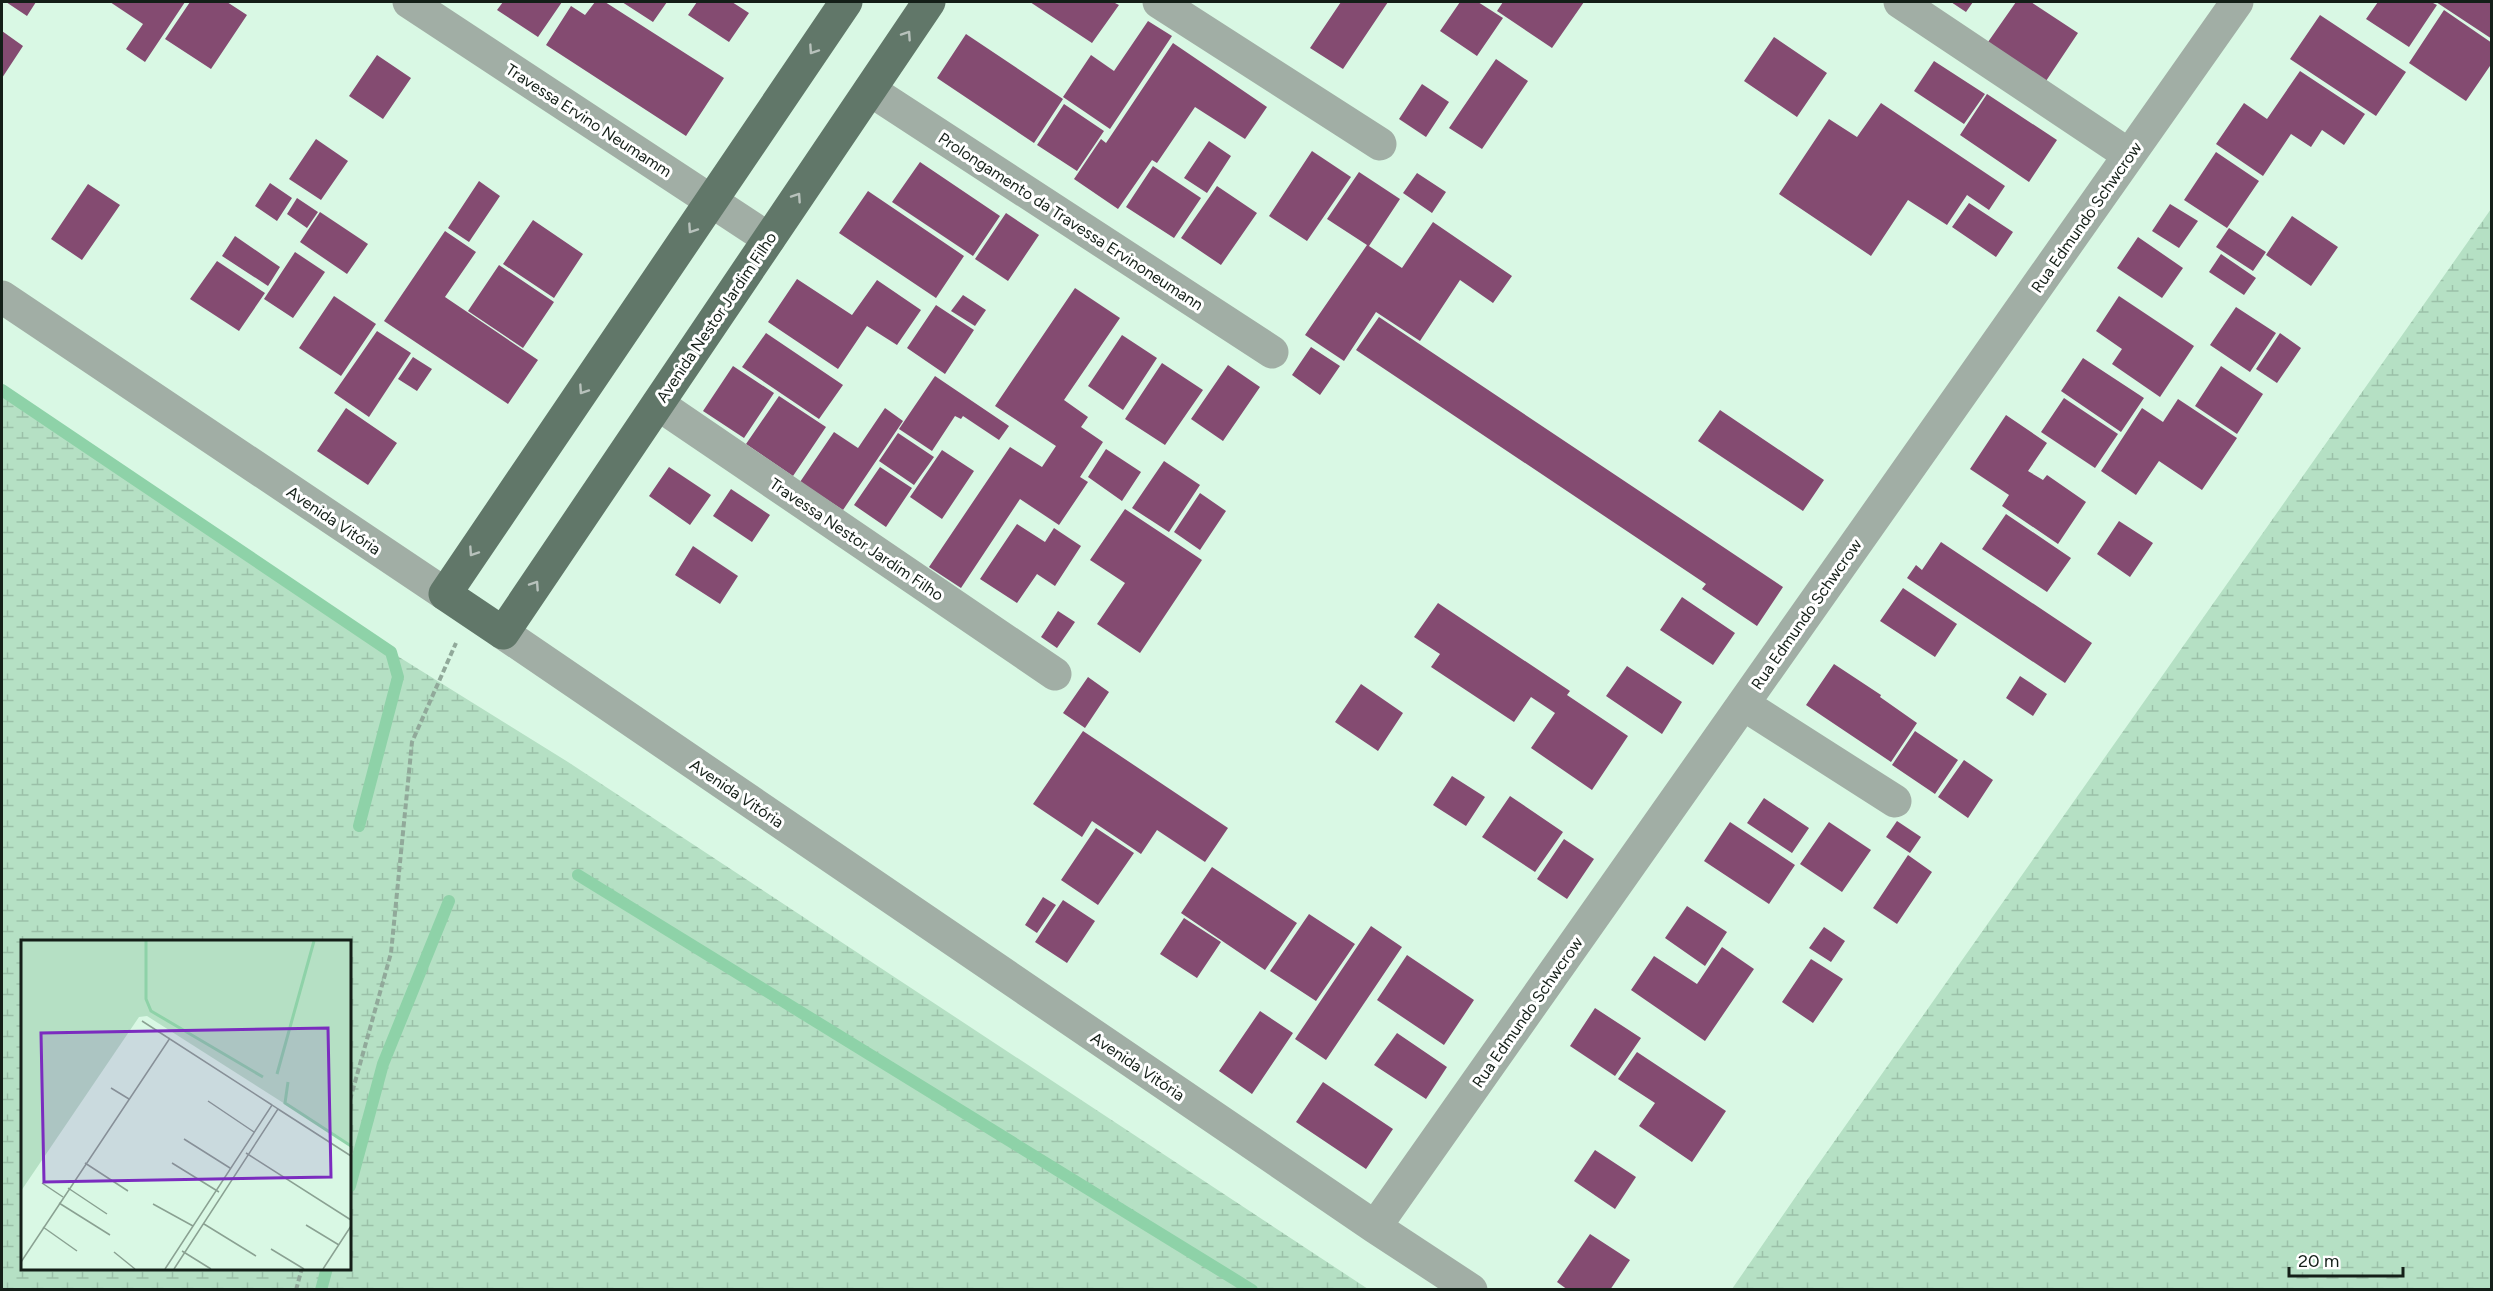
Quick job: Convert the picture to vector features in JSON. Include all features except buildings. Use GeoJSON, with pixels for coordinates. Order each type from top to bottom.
{"type":"FeatureCollection","features":[{"type":"Feature","properties":{"kind":"main road"},"geometry":{"type":"LineString","coordinates":[[458,603],[711,201],[846,2]]}},
{"type":"Feature","properties":{"kind":"main road","name":"Avenida Nestor Jardim Filho"},"geometry":{"type":"LineString","coordinates":[[503,633],[930,2]]}},
{"type":"Feature","properties":{"kind":"main road","name":"Avenida Vitória"},"geometry":{"type":"LineString","coordinates":[[458,603],[503,633]]}},
{"type":"Feature","properties":{"kind":"street","name":"Travessa Ervino Neumamm"},"geometry":{"type":"LineString","coordinates":[[409,2],[769,239]]}},
{"type":"Feature","properties":{"kind":"street"},"geometry":{"type":"LineString","coordinates":[[1159,2],[1380,144]]}},
{"type":"Feature","properties":{"kind":"street"},"geometry":{"type":"LineString","coordinates":[[1900,2],[2129,155]]}},
{"type":"Feature","properties":{"kind":"street","name":"Rua Edmundo Schwcrow"},"geometry":{"type":"LineString","coordinates":[[1375,1227],[2237,2]]}},
{"type":"Feature","properties":{"kind":"street","name":"Prolongamento da Travessa Ervinoneumann"},"geometry":{"type":"LineString","coordinates":[[870,90],[1272,352]]}},
{"type":"Feature","properties":{"kind":"street","name":"Avenida Vitória"},"geometry":{"type":"LineString","coordinates":[[2,297],[458,603]]}},
{"type":"Feature","properties":{"kind":"street","name":"Travessa Nestor Jardim Filho"},"geometry":{"type":"LineString","coordinates":[[658,404],[1055,674]]}},
{"type":"Feature","properties":{"kind":"street","name":"Avenida Vitória"},"geometry":{"type":"LineString","coordinates":[[503,633],[1471,1290]]}},
{"type":"Feature","properties":{"kind":"street"},"geometry":{"type":"LineString","coordinates":[[1743,704],[1895,801]]}},
{"type":"Feature","properties":{"kind":"path"},"geometry":{"type":"LineString","coordinates":[[351,1096],[391,953],[412,742],[458,603]]}},
{"type":"Feature","properties":{"kind":"path"},"geometry":{"type":"LineString","coordinates":[[296,1290],[302,1270]]}},
{"type":"Feature","properties":{"kind":"green space"},"geometry":{"type":"Polygon","coordinates":[[[2491,209],[2491,1289],[1732,1289],[1810,1176],[2491,209]]]}},
{"type":"Feature","properties":{"kind":"green space"},"geometry":{"type":"Polygon","coordinates":[[[2,390],[391,652],[568,762],[1368,1289],[2,1289],[2,390]]]}},
{"type":"Feature","properties":{"kind":"waterway"},"geometry":{"type":"LineString","coordinates":[[2,390],[391,652],[398,677],[359,826]]}},
{"type":"Feature","properties":{"kind":"waterway"},"geometry":{"type":"LineString","coordinates":[[578,875],[1252,1290]]}},
{"type":"Feature","properties":{"kind":"waterway"},"geometry":{"type":"LineString","coordinates":[[351,1182],[383,1064],[449,901]]}},
{"type":"Feature","properties":{"kind":"waterway"},"geometry":{"type":"LineString","coordinates":[[321,1290],[326,1270]]}}]}
